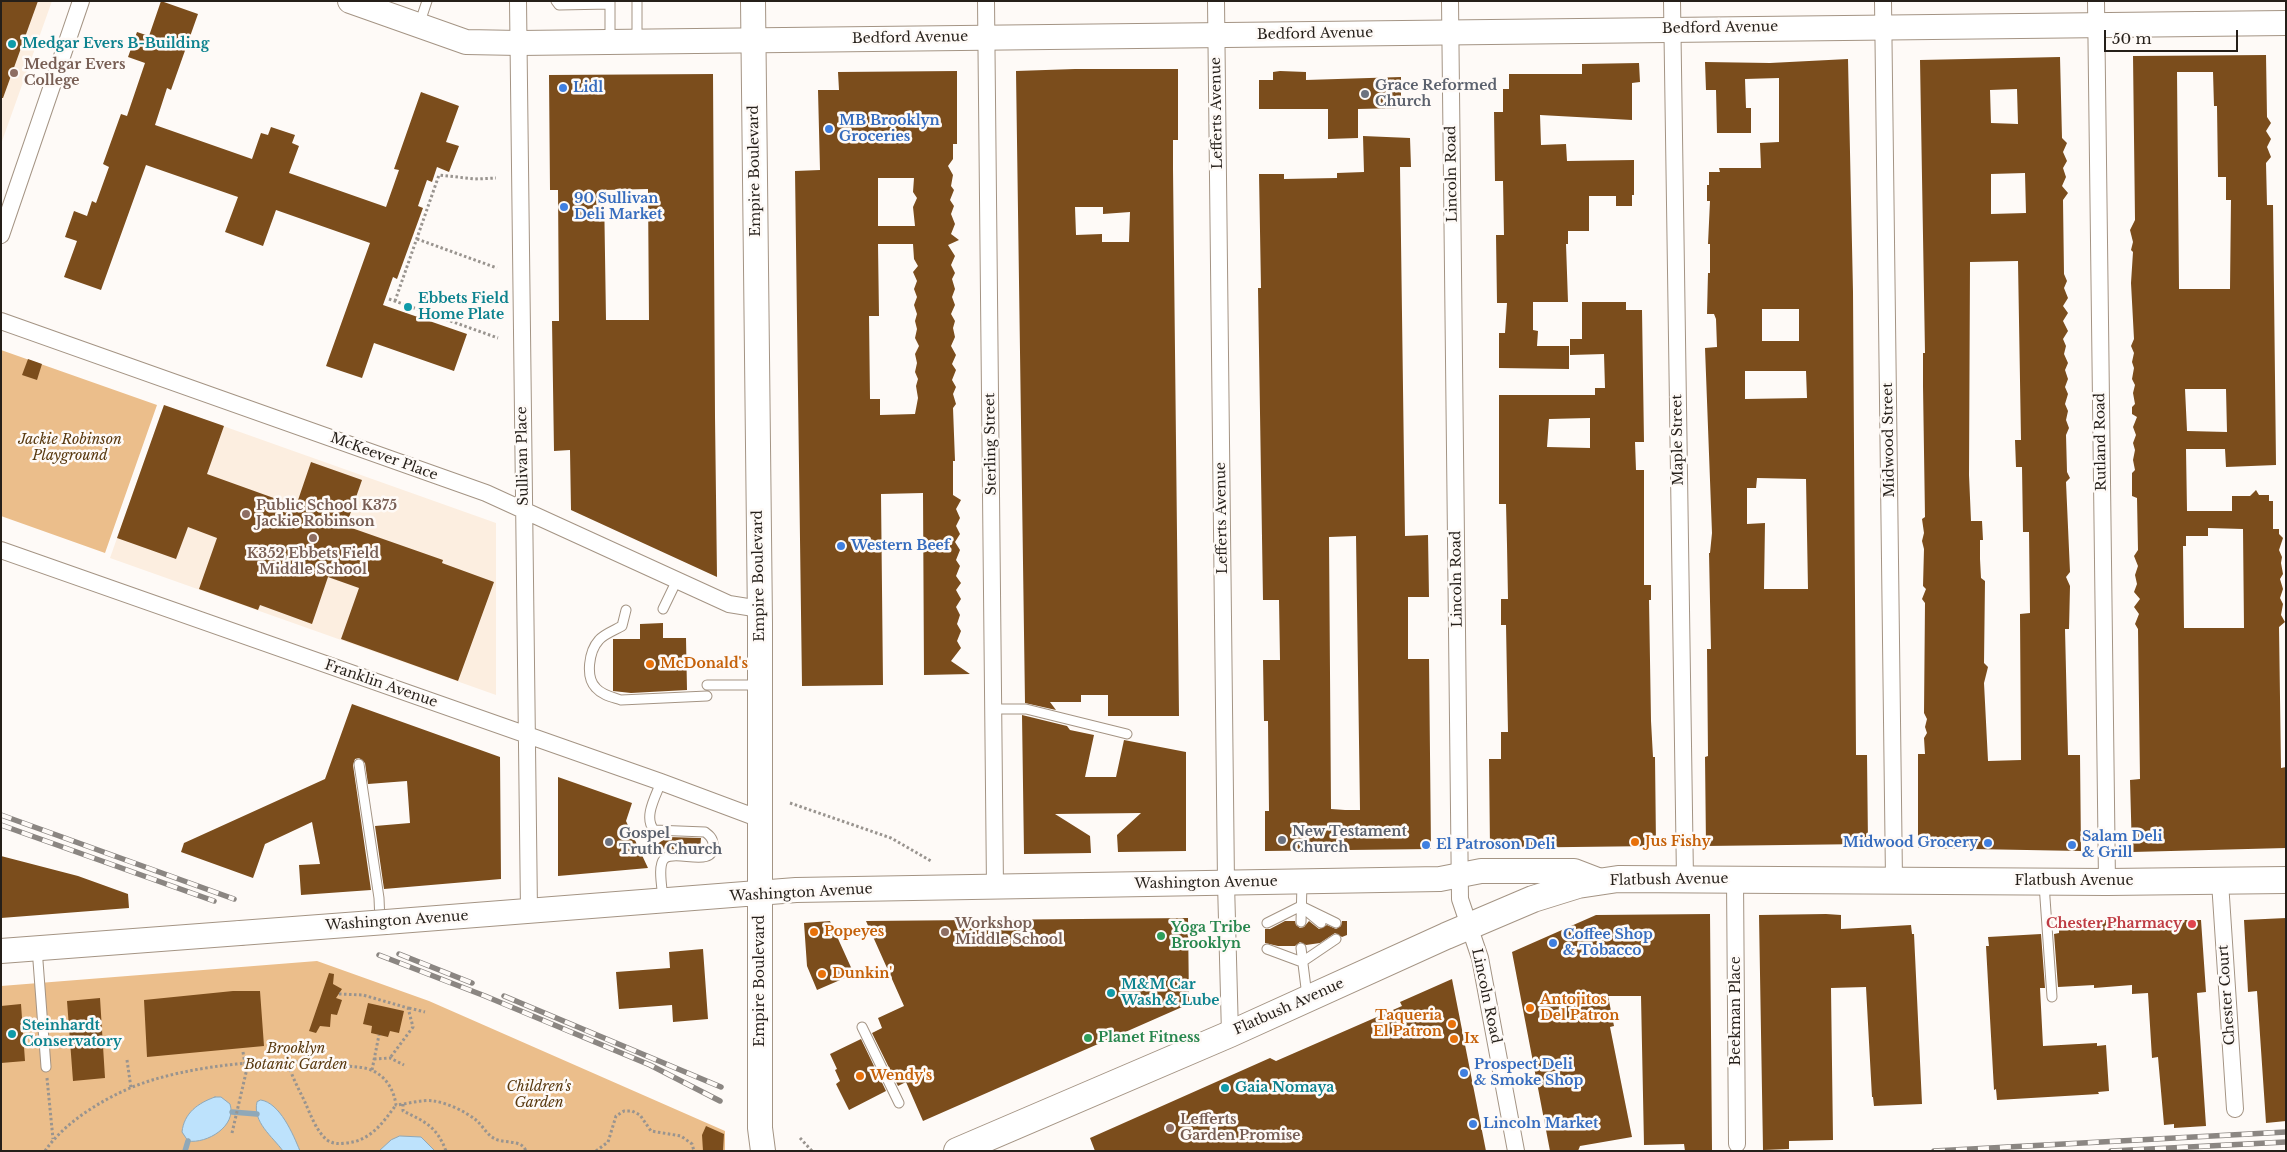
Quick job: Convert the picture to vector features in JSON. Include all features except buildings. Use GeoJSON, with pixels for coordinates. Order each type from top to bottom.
{"type":"FeatureCollection","features":[{"type":"Feature","properties":{"kind":"main road","name":"Bedford Avenue"},"geometry":{"type":"LineString","coordinates":[[350,1],[466,42],[518,43],[2286,22]]}},
{"type":"Feature","properties":{"kind":"main road","name":"Empire Boulevard"},"geometry":{"type":"LineString","coordinates":[[753,1],[760,609],[760,1128],[763,1151]]}},
{"type":"Feature","properties":{"kind":"main road","name":"Washington Avenue"},"geometry":{"type":"LineString","coordinates":[[1,951],[796,890],[1440,879],[1481,871],[1574,871],[1600,881]]}},
{"type":"Feature","properties":{"kind":"main road","name":"Flatbush Avenue"},"geometry":{"type":"LineString","coordinates":[[957,1151],[1230,1034],[1469,927],[1553,892],[1600,881],[1735,879],[2220,882],[2286,880]]}},
{"type":"Feature","properties":{"kind":"street"},"geometry":{"type":"LineString","coordinates":[[1,235],[81,1]]}},
{"type":"Feature","properties":{"kind":"street","name":"Sullivan Place"},"geometry":{"type":"LineString","coordinates":[[518,1],[529,911]]}},
{"type":"Feature","properties":{"kind":"street","name":"Sterling Street"},"geometry":{"type":"LineString","coordinates":[[986,1],[996,887]]}},
{"type":"Feature","properties":{"kind":"street","name":"Lefferts Avenue"},"geometry":{"type":"LineString","coordinates":[[1216,1],[1226,883],[1230,1034]]}},
{"type":"Feature","properties":{"kind":"street","name":"Lincoln Road"},"geometry":{"type":"LineString","coordinates":[[1450,1],[1461,906],[1480,958],[1516,1151]]}},
{"type":"Feature","properties":{"kind":"street","name":"Maple Street"},"geometry":{"type":"LineString","coordinates":[[1672,1],[1685,879]]}},
{"type":"Feature","properties":{"kind":"street","name":"Midwood Street"},"geometry":{"type":"LineString","coordinates":[[1883,1],[1894,880]]}},
{"type":"Feature","properties":{"kind":"street","name":"Rutland Road"},"geometry":{"type":"LineString","coordinates":[[2096,1],[2107,882]]}},
{"type":"Feature","properties":{"kind":"street","name":"McKeever Place"},"geometry":{"type":"LineString","coordinates":[[1,321],[486,493],[729,604],[760,609]]}},
{"type":"Feature","properties":{"kind":"street","name":"Franklin Avenue"},"geometry":{"type":"LineString","coordinates":[[1,550],[760,818]]}},
{"type":"Feature","properties":{"kind":"street","name":"Beekman Place"},"geometry":{"type":"LineString","coordinates":[[1735,879],[1736,1144]]}},
{"type":"Feature","properties":{"kind":"street","name":"Chester Court"},"geometry":{"type":"LineString","coordinates":[[2220,882],[2235,1109]]}},
{"type":"Feature","properties":{"kind":"lane"},"geometry":{"type":"LineString","coordinates":[[419,25],[427,1]]}},
{"type":"Feature","properties":{"kind":"lane"},"geometry":{"type":"LineString","coordinates":[[556,1],[559,4],[610,2],[610,42]]}},
{"type":"Feature","properties":{"kind":"lane"},"geometry":{"type":"LineString","coordinates":[[637,1],[637,42]]}},
{"type":"Feature","properties":{"kind":"lane"},"geometry":{"type":"LineString","coordinates":[[663,609],[677,580]]}},
{"type":"Feature","properties":{"kind":"lane"},"geometry":{"type":"LineString","coordinates":[[626,610],[622,626],[600,638],[592,650],[591,679],[596,688],[608,696],[621,700],[707,696]]}},
{"type":"Feature","properties":{"kind":"lane"},"geometry":{"type":"LineString","coordinates":[[707,685],[760,685]]}},
{"type":"Feature","properties":{"kind":"lane"},"geometry":{"type":"LineString","coordinates":[[993,709],[1026,709],[1127,734]]}},
{"type":"Feature","properties":{"kind":"lane"},"geometry":{"type":"LineString","coordinates":[[359,764],[383,922]]}},
{"type":"Feature","properties":{"kind":"lane"},"geometry":{"type":"LineString","coordinates":[[661,782],[648,818],[654,830],[705,832],[714,842],[713,849],[704,858],[669,856],[664,859],[661,865],[664,901]]}},
{"type":"Feature","properties":{"kind":"lane"},"geometry":{"type":"LineString","coordinates":[[1301,922],[1302,881]]}},
{"type":"Feature","properties":{"kind":"lane"},"geometry":{"type":"LineString","coordinates":[[2043,881],[2052,997]]}},
{"type":"Feature","properties":{"kind":"lane"},"geometry":{"type":"LineString","coordinates":[[1301,906],[1336,923]]}},
{"type":"Feature","properties":{"kind":"lane"},"geometry":{"type":"LineString","coordinates":[[1267,923],[1301,906]]}},
{"type":"Feature","properties":{"kind":"lane"},"geometry":{"type":"LineString","coordinates":[[1301,906],[1321,923]]}},
{"type":"Feature","properties":{"kind":"lane"},"geometry":{"type":"LineString","coordinates":[[1278,924],[1301,906]]}},
{"type":"Feature","properties":{"kind":"lane"},"geometry":{"type":"LineString","coordinates":[[1302,962],[1336,939]]}},
{"type":"Feature","properties":{"kind":"lane"},"geometry":{"type":"LineString","coordinates":[[1302,962],[1321,943]]}},
{"type":"Feature","properties":{"kind":"lane"},"geometry":{"type":"LineString","coordinates":[[37,948],[46,1067]]}},
{"type":"Feature","properties":{"kind":"lane"},"geometry":{"type":"LineString","coordinates":[[1300,948],[1307,999]]}},
{"type":"Feature","properties":{"kind":"lane"},"geometry":{"type":"LineString","coordinates":[[1267,949],[1302,962]]}},
{"type":"Feature","properties":{"kind":"lane"},"geometry":{"type":"LineString","coordinates":[[1278,949],[1302,962]]}},
{"type":"Feature","properties":{"kind":"lane"},"geometry":{"type":"LineString","coordinates":[[862,1027],[899,1103]]}},
{"type":"Feature","properties":{"kind":"path"},"geometry":{"type":"LineString","coordinates":[[395,301],[439,175],[475,179],[496,178]]}},
{"type":"Feature","properties":{"kind":"path"},"geometry":{"type":"LineString","coordinates":[[417,239],[497,268]]}},
{"type":"Feature","properties":{"kind":"path"},"geometry":{"type":"LineString","coordinates":[[389,299],[498,338]]}},
{"type":"Feature","properties":{"kind":"path"},"geometry":{"type":"LineString","coordinates":[[790,803],[891,838],[931,861]]}},
{"type":"Feature","properties":{"kind":"path"},"geometry":{"type":"LineString","coordinates":[[339,994],[363,995],[425,1012]]}},
{"type":"Feature","properties":{"kind":"path"},"geometry":{"type":"LineString","coordinates":[[390,1058],[413,1027],[408,1008]]}},
{"type":"Feature","properties":{"kind":"path"},"geometry":{"type":"LineString","coordinates":[[372,1070],[379,1035]]}},
{"type":"Feature","properties":{"kind":"path"},"geometry":{"type":"LineString","coordinates":[[286,1050],[287,1061],[311,1116],[328,1140],[337,1144],[362,1139],[373,1133],[396,1105],[434,1101],[458,1109],[484,1126],[491,1137],[502,1142],[515,1142],[524,1147],[526,1151]]}},
{"type":"Feature","properties":{"kind":"path"},"geometry":{"type":"LineString","coordinates":[[232,1133],[246,1064],[243,1052]]}},
{"type":"Feature","properties":{"kind":"path"},"geometry":{"type":"LineString","coordinates":[[374,1059],[390,1058],[404,1066]]}},
{"type":"Feature","properties":{"kind":"path"},"geometry":{"type":"LineString","coordinates":[[127,1060],[131,1088]]}},
{"type":"Feature","properties":{"kind":"path"},"geometry":{"type":"LineString","coordinates":[[45,1151],[53,1139],[92,1110],[131,1088],[202,1069],[287,1061],[333,1063],[372,1070],[386,1080],[394,1092],[396,1105]]}},
{"type":"Feature","properties":{"kind":"path"},"geometry":{"type":"LineString","coordinates":[[46,1067],[53,1139]]}},
{"type":"Feature","properties":{"kind":"path"},"geometry":{"type":"LineString","coordinates":[[403,1104],[403,1111],[424,1121],[440,1134],[446,1151]]}},
{"type":"Feature","properties":{"kind":"path"},"geometry":{"type":"LineString","coordinates":[[596,1151],[608,1142],[616,1116],[624,1111],[632,1111],[640,1115],[651,1131],[681,1136],[692,1144],[694,1151]]}},
{"type":"Feature","properties":{"kind":"path"},"geometry":{"type":"LineString","coordinates":[[800,1138],[812,1151]]}},
{"type":"Feature","properties":{"kind":"shaded area","name":"Medgar Evers College"},"geometry":{"type":"Polygon","coordinates":[[[1,1],[52,1],[1,144],[1,1]]]}},
{"type":"Feature","properties":{"kind":"shaded area"},"geometry":{"type":"Polygon","coordinates":[[[164,405],[496,523],[496,695],[110,558],[164,405]]]}},
{"type":"Feature","properties":{"kind":"green space","name":"Jackie Robinson Playground"},"geometry":{"type":"Polygon","coordinates":[[[1,350],[157,405],[105,553],[1,516],[1,350]]]}},
{"type":"Feature","properties":{"kind":"green space","name":"Brooklyn Botanic Garden"},"geometry":{"type":"Polygon","coordinates":[[[317,961],[429,1001],[725,1131],[725,1151],[1,1151],[1,986],[317,961]]]}},
{"type":"Feature","properties":{"kind":"water"},"geometry":{"type":"Polygon","coordinates":[[[215,1097],[221,1097],[230,1104],[231,1112],[225,1126],[219,1132],[204,1140],[188,1141],[182,1132],[183,1125],[189,1114],[203,1102],[215,1097]]]}},
{"type":"Feature","properties":{"kind":"water"},"geometry":{"type":"Polygon","coordinates":[[[261,1100],[268,1102],[280,1113],[290,1128],[300,1151],[283,1151],[264,1129],[256,1109],[257,1102],[261,1100]]]}},
{"type":"Feature","properties":{"kind":"water"},"geometry":{"type":"Polygon","coordinates":[[[400,1136],[421,1137],[435,1151],[379,1151],[391,1140],[400,1136]]]}},
{"type":"Feature","properties":{"kind":"waterway"},"geometry":{"type":"LineString","coordinates":[[232,1112],[257,1114]]}},
{"type":"Feature","properties":{"kind":"waterway"},"geometry":{"type":"LineString","coordinates":[[185,1151],[188,1141]]}},
{"type":"Feature","properties":{"kind":"railway"},"geometry":{"type":"LineString","coordinates":[[1,815],[234,899]]}},
{"type":"Feature","properties":{"kind":"railway"},"geometry":{"type":"LineString","coordinates":[[1,825],[214,901]]}},
{"type":"Feature","properties":{"kind":"railway"},"geometry":{"type":"LineString","coordinates":[[399,954],[472,983]]}},
{"type":"Feature","properties":{"kind":"railway"},"geometry":{"type":"LineString","coordinates":[[379,955],[485,996],[650,1065],[720,1101]]}},
{"type":"Feature","properties":{"kind":"railway"},"geometry":{"type":"LineString","coordinates":[[504,996],[721,1087]]}},
{"type":"Feature","properties":{"kind":"railway"},"geometry":{"type":"LineString","coordinates":[[1934,1151],[2286,1132]]}},
{"type":"Feature","properties":{"kind":"railway"},"geometry":{"type":"LineString","coordinates":[[2111,1151],[2286,1142]]}},
{"type":"Feature","properties":{"kind":"place","name":"Medgar Evers B-Building"},"geometry":{"type":"Point","coordinates":[12,44]}},
{"type":"Feature","properties":{"kind":"place","name":"Medgar Evers College"},"geometry":{"type":"Point","coordinates":[14,73]}},
{"type":"Feature","properties":{"kind":"place","name":"Lidl"},"geometry":{"type":"Point","coordinates":[563,88]}},
{"type":"Feature","properties":{"kind":"place","name":"Grace Reformed Church"},"geometry":{"type":"Point","coordinates":[1365,94]}},
{"type":"Feature","properties":{"kind":"place","name":"MB Brooklyn Groceries"},"geometry":{"type":"Point","coordinates":[829,129]}},
{"type":"Feature","properties":{"kind":"place","name":"90 Sullivan Deli Market"},"geometry":{"type":"Point","coordinates":[564,207]}},
{"type":"Feature","properties":{"kind":"place","name":"Ebbets Field Home Plate"},"geometry":{"type":"Point","coordinates":[408,307]}},
{"type":"Feature","properties":{"kind":"place","name":"Public School K375 Jackie Robinson"},"geometry":{"type":"Point","coordinates":[246,514]}},
{"type":"Feature","properties":{"kind":"place","name":"K352 Ebbets Field Middle School"},"geometry":{"type":"Point","coordinates":[313,538]}},
{"type":"Feature","properties":{"kind":"place","name":"Western Beef"},"geometry":{"type":"Point","coordinates":[841,546]}},
{"type":"Feature","properties":{"kind":"place","name":"McDonald's"},"geometry":{"type":"Point","coordinates":[650,664]}},
{"type":"Feature","properties":{"kind":"place","name":"New Testament Church"},"geometry":{"type":"Point","coordinates":[1282,840]}},
{"type":"Feature","properties":{"kind":"place","name":"Gospel Truth Church"},"geometry":{"type":"Point","coordinates":[609,842]}},
{"type":"Feature","properties":{"kind":"place","name":"Jus Fishy"},"geometry":{"type":"Point","coordinates":[1635,842]}},
{"type":"Feature","properties":{"kind":"place","name":"Midwood Grocery"},"geometry":{"type":"Point","coordinates":[1988,843]}},
{"type":"Feature","properties":{"kind":"place","name":"El Patroson Deli"},"geometry":{"type":"Point","coordinates":[1426,845]}},
{"type":"Feature","properties":{"kind":"place","name":"Salam Deli & Grill"},"geometry":{"type":"Point","coordinates":[2072,845]}},
{"type":"Feature","properties":{"kind":"place","name":"Chester Pharmacy"},"geometry":{"type":"Point","coordinates":[2192,924]}},
{"type":"Feature","properties":{"kind":"place","name":"Popeyes"},"geometry":{"type":"Point","coordinates":[814,932]}},
{"type":"Feature","properties":{"kind":"place","name":"Workshop Middle School"},"geometry":{"type":"Point","coordinates":[945,932]}},
{"type":"Feature","properties":{"kind":"place","name":"Yoga Tribe Brooklyn"},"geometry":{"type":"Point","coordinates":[1161,936]}},
{"type":"Feature","properties":{"kind":"place","name":"Coffee Shop & Tobacco"},"geometry":{"type":"Point","coordinates":[1553,943]}},
{"type":"Feature","properties":{"kind":"place","name":"Dunkin'"},"geometry":{"type":"Point","coordinates":[822,974]}},
{"type":"Feature","properties":{"kind":"place","name":"M&M Car Wash & Lube"},"geometry":{"type":"Point","coordinates":[1111,993]}},
{"type":"Feature","properties":{"kind":"place","name":"Antojitos Del Patron"},"geometry":{"type":"Point","coordinates":[1530,1008]}},
{"type":"Feature","properties":{"kind":"place","name":"Taqueria El Patron"},"geometry":{"type":"Point","coordinates":[1452,1024]}},
{"type":"Feature","properties":{"kind":"place","name":"Steinhardt Conservatory"},"geometry":{"type":"Point","coordinates":[12,1034]}},
{"type":"Feature","properties":{"kind":"place","name":"Planet Fitness"},"geometry":{"type":"Point","coordinates":[1088,1038]}},
{"type":"Feature","properties":{"kind":"place","name":"Ix"},"geometry":{"type":"Point","coordinates":[1454,1039]}},
{"type":"Feature","properties":{"kind":"place","name":"Prospect Deli & Smoke Shop"},"geometry":{"type":"Point","coordinates":[1464,1073]}},
{"type":"Feature","properties":{"kind":"place","name":"Wendy's"},"geometry":{"type":"Point","coordinates":[860,1076]}},
{"type":"Feature","properties":{"kind":"place","name":"Gaia Nomaya"},"geometry":{"type":"Point","coordinates":[1225,1088]}},
{"type":"Feature","properties":{"kind":"place","name":"Lincoln Market"},"geometry":{"type":"Point","coordinates":[1473,1124]}},
{"type":"Feature","properties":{"kind":"place","name":"Lefferts Garden Promise"},"geometry":{"type":"Point","coordinates":[1170,1128]}},
{"type":"Feature","properties":{"kind":"park label","name":"Children's Garden"},"geometry":{"type":"Point","coordinates":[539,1096]}}]}
